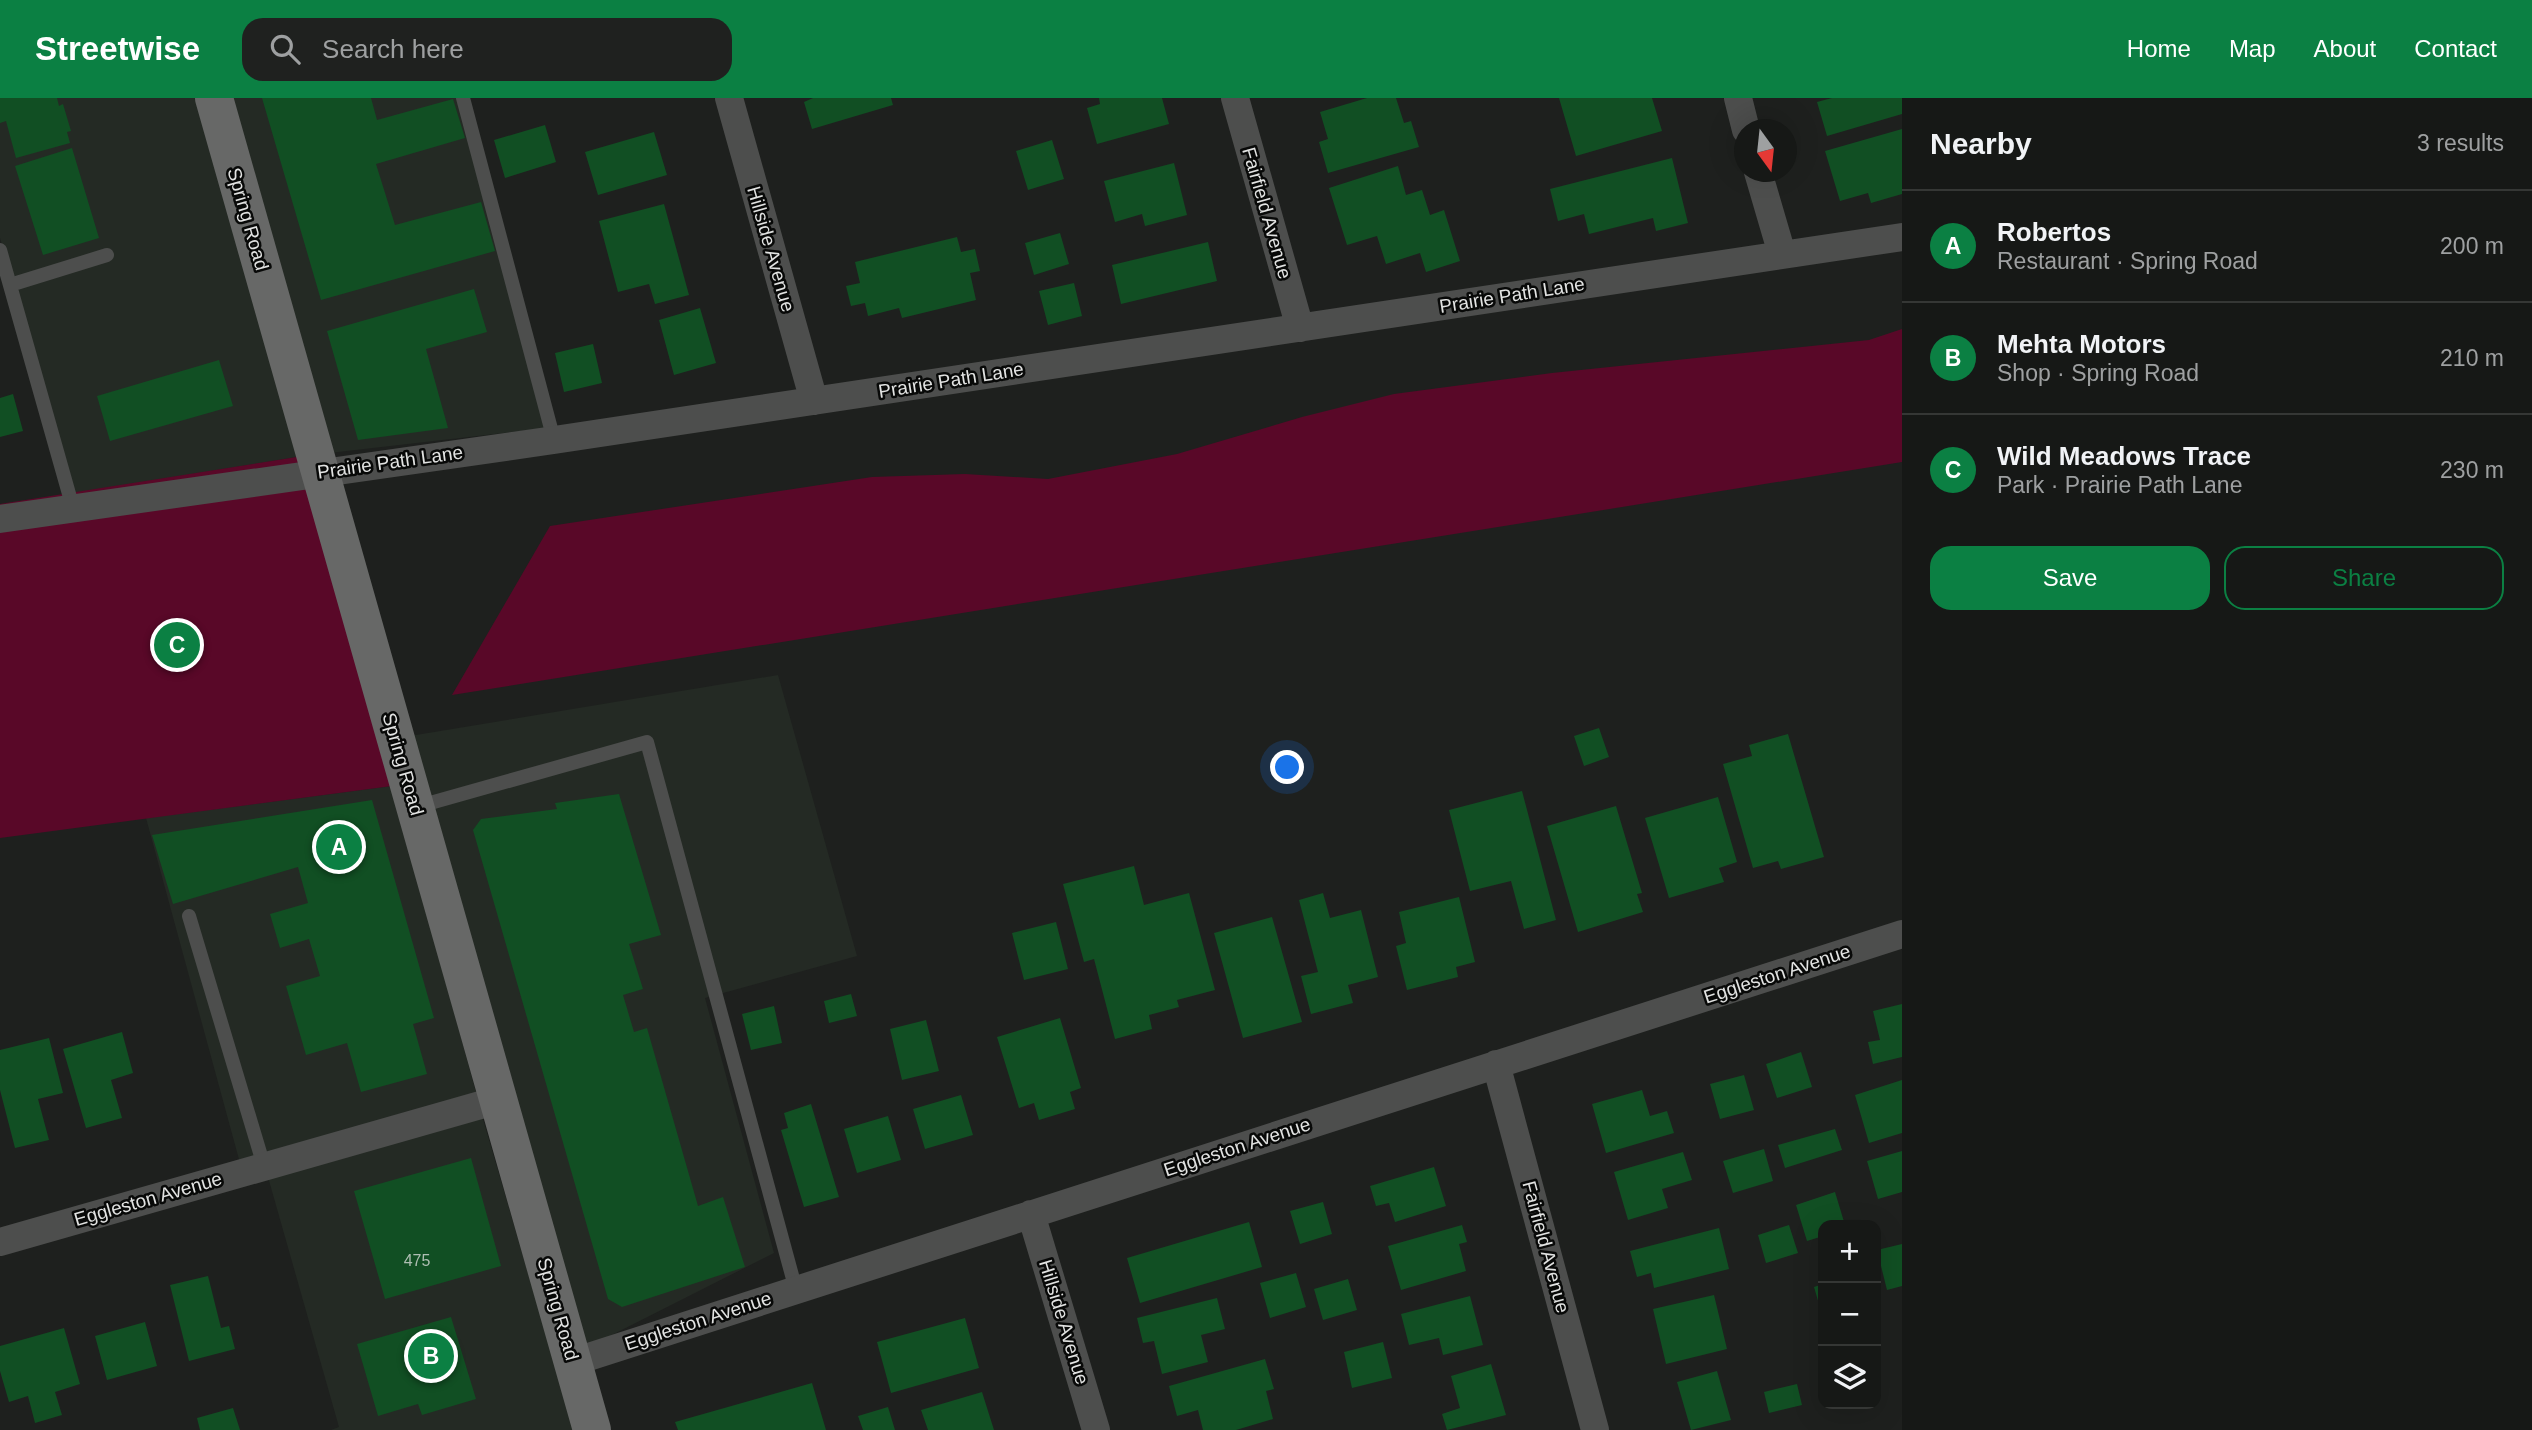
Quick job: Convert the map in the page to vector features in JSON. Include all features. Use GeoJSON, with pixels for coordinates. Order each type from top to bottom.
{"type":"FeatureCollection","features":[{"type":"Feature","properties":{"kind":"street","name":"Spring Road"},"geometry":{"type":"LineString","coordinates":[[214,98],[592,1430]]}},
{"type":"Feature","properties":{"kind":"street","name":"Hillside Avenue"},"geometry":{"type":"LineString","coordinates":[[729,98],[814,401]]}},
{"type":"Feature","properties":{"kind":"street","name":"Fairfield Avenue"},"geometry":{"type":"LineString","coordinates":[[1235,98],[1300,328]]}},
{"type":"Feature","properties":{"kind":"street"},"geometry":{"type":"LineString","coordinates":[[1738,98],[1743,119]]}},
{"type":"Feature","properties":{"kind":"street"},"geometry":{"type":"LineString","coordinates":[[1761,182],[1782,254]]}},
{"type":"Feature","properties":{"kind":"street","name":"Prairie Path Lane"},"geometry":{"type":"LineString","coordinates":[[0,519],[554,440],[1902,237]]}},
{"type":"Feature","properties":{"kind":"street","name":"Eggleston Avenue"},"geometry":{"type":"LineString","coordinates":[[573,1362],[1902,934]]}},
{"type":"Feature","properties":{"kind":"street","name":"Fairfield Avenue"},"geometry":{"type":"LineString","coordinates":[[1496,1064],[1595,1430]]}},
{"type":"Feature","properties":{"kind":"street","name":"Eggleston Avenue"},"geometry":{"type":"LineString","coordinates":[[0,1241],[498,1100]]}},
{"type":"Feature","properties":{"kind":"street","name":"Hillside Avenue"},"geometry":{"type":"LineString","coordinates":[[1031,1214],[1096,1430]]}},
{"type":"Feature","properties":{"kind":"lane"},"geometry":{"type":"LineString","coordinates":[[463,98],[554,440]]}},
{"type":"Feature","properties":{"kind":"lane"},"geometry":{"type":"LineString","coordinates":[[0,250],[73,508]]}},
{"type":"Feature","properties":{"kind":"lane"},"geometry":{"type":"LineString","coordinates":[[10,285],[107,255]]}},
{"type":"Feature","properties":{"kind":"lane"},"geometry":{"type":"LineString","coordinates":[[416,807],[647,742],[796,1290]]}},
{"type":"Feature","properties":{"kind":"lane"},"geometry":{"type":"LineString","coordinates":[[190,916],[264,1166]]}},
{"type":"Feature","properties":{"kind":"shaded area"},"geometry":{"type":"Polygon","coordinates":[[[0,98],[467,98],[556,427],[303,456],[75,493],[0,238],[0,98]]]}},
{"type":"Feature","properties":{"kind":"shaded area"},"geometry":{"type":"Polygon","coordinates":[[[1902,329],[1902,462],[452,695],[550,526],[872,477],[965,474],[1048,479],[1177,454],[1302,417],[1394,394],[1552,373],[1869,340],[1902,329]]]}},
{"type":"Feature","properties":{"kind":"shaded area"},"geometry":{"type":"Polygon","coordinates":[[[303,456],[392,786],[0,838],[0,504],[303,456]]]}},
{"type":"Feature","properties":{"kind":"shaded area"},"geometry":{"type":"Polygon","coordinates":[[[778,675],[857,956],[705,998],[774,1253],[586,1348],[410,736],[778,675]]]}},
{"type":"Feature","properties":{"kind":"shaded area"},"geometry":{"type":"Polygon","coordinates":[[[392,786],[477,1096],[240,1163],[146,818],[392,786]]]}},
{"type":"Feature","properties":{"kind":"shaded area"},"geometry":{"type":"Polygon","coordinates":[[[482,1116],[574,1430],[331,1430],[339,1427],[268,1177],[482,1116]]]}},
{"type":"Feature","properties":{"kind":"building"},"geometry":{"type":"Polygon","coordinates":[[[0,98],[57,98],[59,106],[63,104],[71,131],[67,132],[70,143],[16,158],[6,121],[0,123],[0,98]]]}},
{"type":"Feature","properties":{"kind":"building"},"geometry":{"type":"Polygon","coordinates":[[[262,98],[371,98],[377,120],[453,99],[465,138],[376,164],[395,225],[481,202],[495,251],[321,300],[262,98]]]}},
{"type":"Feature","properties":{"kind":"building"},"geometry":{"type":"Polygon","coordinates":[[[813,98],[891,98],[893,105],[812,129],[804,102],[813,98]]]}},
{"type":"Feature","properties":{"kind":"building"},"geometry":{"type":"Polygon","coordinates":[[[1099,98],[1162,98],[1169,124],[1097,144],[1087,108],[1100,104],[1099,98]]]}},
{"type":"Feature","properties":{"kind":"building"},"geometry":{"type":"Polygon","coordinates":[[[1367,98],[1396,98],[1404,123],[1411,121],[1419,147],[1328,173],[1319,142],[1328,139],[1320,112],[1367,98]]]}},
{"type":"Feature","properties":{"kind":"building"},"geometry":{"type":"Polygon","coordinates":[[[1559,98],[1652,98],[1662,131],[1576,156],[1559,98]]]}},
{"type":"Feature","properties":{"kind":"building"},"geometry":{"type":"Polygon","coordinates":[[[1832,98],[1902,98],[1902,114],[1827,136],[1817,102],[1832,98]]]}},
{"type":"Feature","properties":{"kind":"building"},"geometry":{"type":"Polygon","coordinates":[[[545,125],[556,162],[505,178],[494,140],[545,125]]]}},
{"type":"Feature","properties":{"kind":"building"},"geometry":{"type":"Polygon","coordinates":[[[1902,129],[1902,194],[1871,203],[1868,193],[1840,201],[1825,151],[1902,129]]]}},
{"type":"Feature","properties":{"kind":"building"},"geometry":{"type":"Polygon","coordinates":[[[654,132],[667,175],[598,195],[585,152],[654,132]]]}},
{"type":"Feature","properties":{"kind":"building"},"geometry":{"type":"Polygon","coordinates":[[[1052,140],[1064,179],[1028,190],[1016,151],[1052,140]]]}},
{"type":"Feature","properties":{"kind":"building"},"geometry":{"type":"Polygon","coordinates":[[[72,148],[99,238],[43,255],[15,166],[72,148]]]}},
{"type":"Feature","properties":{"kind":"building"},"geometry":{"type":"Polygon","coordinates":[[[1672,158],[1688,223],[1656,231],[1653,218],[1589,234],[1584,214],[1558,221],[1550,189],[1672,158]]]}},
{"type":"Feature","properties":{"kind":"building"},"geometry":{"type":"Polygon","coordinates":[[[1174,163],[1187,215],[1145,226],[1142,214],[1115,222],[1104,181],[1174,163]]]}},
{"type":"Feature","properties":{"kind":"building"},"geometry":{"type":"Polygon","coordinates":[[[1398,166],[1406,195],[1422,190],[1430,215],[1444,210],[1460,261],[1426,272],[1420,253],[1386,264],[1377,236],[1347,245],[1329,188],[1398,166]]]}},
{"type":"Feature","properties":{"kind":"building"},"geometry":{"type":"Polygon","coordinates":[[[664,204],[689,295],[655,304],[649,284],[618,292],[599,221],[664,204]]]}},
{"type":"Feature","properties":{"kind":"building"},"geometry":{"type":"Polygon","coordinates":[[[1060,233],[1069,264],[1034,275],[1025,243],[1060,233]]]}},
{"type":"Feature","properties":{"kind":"building"},"geometry":{"type":"Polygon","coordinates":[[[957,237],[961,252],[975,249],[980,271],[970,273],[976,300],[902,318],[899,308],[868,316],[865,303],[851,306],[846,286],[860,283],[855,262],[957,237]]]}},
{"type":"Feature","properties":{"kind":"building"},"geometry":{"type":"Polygon","coordinates":[[[1208,242],[1217,281],[1121,304],[1112,265],[1208,242]]]}},
{"type":"Feature","properties":{"kind":"building"},"geometry":{"type":"Polygon","coordinates":[[[1074,283],[1082,316],[1048,325],[1039,291],[1074,283]]]}},
{"type":"Feature","properties":{"kind":"building"},"geometry":{"type":"Polygon","coordinates":[[[474,289],[487,332],[426,349],[448,428],[358,440],[327,331],[474,289]]]}},
{"type":"Feature","properties":{"kind":"building"},"geometry":{"type":"Polygon","coordinates":[[[700,308],[716,363],[674,375],[659,320],[700,308]]]}},
{"type":"Feature","properties":{"kind":"building"},"geometry":{"type":"Polygon","coordinates":[[[593,344],[602,383],[564,392],[555,353],[593,344]]]}},
{"type":"Feature","properties":{"kind":"building"},"geometry":{"type":"Polygon","coordinates":[[[219,360],[233,406],[110,441],[97,396],[219,360]]]}},
{"type":"Feature","properties":{"kind":"building"},"geometry":{"type":"Polygon","coordinates":[[[13,394],[23,431],[0,437],[0,398],[13,394]]]}},
{"type":"Feature","properties":{"kind":"building"},"geometry":{"type":"Polygon","coordinates":[[[1599,728],[1609,757],[1584,766],[1574,736],[1599,728]]]}},
{"type":"Feature","properties":{"kind":"building"},"geometry":{"type":"Polygon","coordinates":[[[1788,734],[1824,857],[1781,869],[1778,861],[1753,868],[1723,764],[1752,756],[1749,745],[1788,734]]]}},
{"type":"Feature","properties":{"kind":"building"},"geometry":{"type":"Polygon","coordinates":[[[1522,791],[1556,920],[1524,929],[1511,881],[1470,891],[1449,810],[1522,791]]]}},
{"type":"Feature","properties":{"kind":"building"},"geometry":{"type":"Polygon","coordinates":[[[619,794],[661,935],[629,944],[643,989],[623,995],[634,1032],[647,1028],[698,1206],[723,1197],[745,1267],[622,1307],[608,1299],[473,830],[481,819],[557,809],[555,803],[619,794]]]}},
{"type":"Feature","properties":{"kind":"building"},"geometry":{"type":"Polygon","coordinates":[[[1718,797],[1737,862],[1719,868],[1724,882],[1669,898],[1645,818],[1718,797]]]}},
{"type":"Feature","properties":{"kind":"building"},"geometry":{"type":"Polygon","coordinates":[[[372,800],[434,1018],[413,1024],[427,1074],[361,1092],[347,1043],[306,1055],[286,986],[320,976],[309,939],[280,948],[270,914],[308,903],[298,867],[173,904],[152,835],[372,800]]]}},
{"type":"Feature","properties":{"kind":"building"},"geometry":{"type":"Polygon","coordinates":[[[1616,806],[1642,893],[1637,894],[1643,912],[1578,932],[1547,826],[1616,806]]]}},
{"type":"Feature","properties":{"kind":"building"},"geometry":{"type":"Polygon","coordinates":[[[1134,866],[1144,905],[1189,893],[1215,990],[1177,1000],[1179,1007],[1149,1015],[1152,1029],[1115,1039],[1094,959],[1084,962],[1063,884],[1134,866]]]}},
{"type":"Feature","properties":{"kind":"building"},"geometry":{"type":"Polygon","coordinates":[[[1323,893],[1330,918],[1361,910],[1378,977],[1348,985],[1353,1003],[1311,1014],[1301,976],[1318,972],[1299,900],[1323,893]]]}},
{"type":"Feature","properties":{"kind":"building"},"geometry":{"type":"Polygon","coordinates":[[[1459,897],[1475,962],[1456,967],[1458,977],[1407,990],[1396,946],[1406,943],[1399,912],[1459,897]]]}},
{"type":"Feature","properties":{"kind":"building"},"geometry":{"type":"Polygon","coordinates":[[[1272,917],[1302,1022],[1243,1038],[1214,933],[1272,917]]]}},
{"type":"Feature","properties":{"kind":"building"},"geometry":{"type":"Polygon","coordinates":[[[1056,922],[1068,969],[1024,980],[1012,933],[1056,922]]]}},
{"type":"Feature","properties":{"kind":"building"},"geometry":{"type":"Polygon","coordinates":[[[851,994],[857,1016],[829,1023],[824,1001],[851,994]]]}},
{"type":"Feature","properties":{"kind":"building"},"geometry":{"type":"Polygon","coordinates":[[[1902,1004],[1902,1057],[1873,1064],[1868,1042],[1880,1040],[1873,1011],[1902,1004]]]}},
{"type":"Feature","properties":{"kind":"building"},"geometry":{"type":"Polygon","coordinates":[[[774,1006],[782,1043],[751,1050],[742,1014],[774,1006]]]}},
{"type":"Feature","properties":{"kind":"building"},"geometry":{"type":"Polygon","coordinates":[[[1060,1018],[1081,1088],[1070,1092],[1075,1109],[1039,1120],[1034,1103],[1019,1108],[997,1037],[1060,1018]]]}},
{"type":"Feature","properties":{"kind":"building"},"geometry":{"type":"Polygon","coordinates":[[[926,1020],[939,1071],[902,1080],[890,1029],[926,1020]]]}},
{"type":"Feature","properties":{"kind":"building"},"geometry":{"type":"Polygon","coordinates":[[[122,1032],[133,1073],[111,1080],[122,1118],[86,1128],[63,1049],[122,1032]]]}},
{"type":"Feature","properties":{"kind":"building"},"geometry":{"type":"Polygon","coordinates":[[[49,1038],[63,1093],[38,1099],[49,1140],[15,1148],[0,1090],[0,1050],[49,1038]]]}},
{"type":"Feature","properties":{"kind":"building"},"geometry":{"type":"Polygon","coordinates":[[[1801,1052],[1812,1087],[1777,1098],[1766,1064],[1801,1052]]]}},
{"type":"Feature","properties":{"kind":"building"},"geometry":{"type":"Polygon","coordinates":[[[1744,1075],[1754,1110],[1720,1119],[1710,1084],[1744,1075]]]}},
{"type":"Feature","properties":{"kind":"building"},"geometry":{"type":"Polygon","coordinates":[[[1902,1080],[1902,1133],[1869,1143],[1855,1095],[1902,1080]]]}},
{"type":"Feature","properties":{"kind":"building"},"geometry":{"type":"Polygon","coordinates":[[[1642,1090],[1650,1116],[1667,1111],[1674,1133],[1606,1153],[1592,1104],[1642,1090]]]}},
{"type":"Feature","properties":{"kind":"building"},"geometry":{"type":"Polygon","coordinates":[[[961,1095],[973,1135],[925,1149],[913,1109],[961,1095]]]}},
{"type":"Feature","properties":{"kind":"building"},"geometry":{"type":"Polygon","coordinates":[[[811,1104],[839,1197],[804,1207],[781,1130],[788,1128],[784,1113],[811,1104]]]}},
{"type":"Feature","properties":{"kind":"building"},"geometry":{"type":"Polygon","coordinates":[[[888,1116],[901,1160],[857,1173],[844,1129],[888,1116]]]}},
{"type":"Feature","properties":{"kind":"building"},"geometry":{"type":"Polygon","coordinates":[[[1835,1129],[1842,1150],[1785,1168],[1778,1145],[1835,1129]]]}},
{"type":"Feature","properties":{"kind":"building"},"geometry":{"type":"Polygon","coordinates":[[[1764,1149],[1773,1181],[1733,1193],[1723,1161],[1764,1149]]]}},
{"type":"Feature","properties":{"kind":"building"},"geometry":{"type":"Polygon","coordinates":[[[1902,1151],[1902,1192],[1878,1199],[1867,1161],[1902,1151]]]}},
{"type":"Feature","properties":{"kind":"building"},"geometry":{"type":"Polygon","coordinates":[[[1683,1152],[1692,1180],[1662,1189],[1668,1208],[1628,1220],[1614,1172],[1683,1152]]]}},
{"type":"Feature","properties":{"kind":"building"},"geometry":{"type":"Polygon","coordinates":[[[471,1158],[501,1266],[385,1299],[354,1191],[471,1158]]]}},
{"type":"Feature","properties":{"kind":"building"},"geometry":{"type":"Polygon","coordinates":[[[1434,1167],[1446,1206],[1395,1222],[1389,1203],[1376,1206],[1370,1186],[1434,1167]]]}},
{"type":"Feature","properties":{"kind":"building"},"geometry":{"type":"Polygon","coordinates":[[[1835,1192],[1843,1220],[1818,1220],[1818,1238],[1807,1241],[1796,1205],[1835,1192]]]}},
{"type":"Feature","properties":{"kind":"building"},"geometry":{"type":"Polygon","coordinates":[[[1323,1202],[1332,1234],[1300,1244],[1290,1211],[1323,1202]]]}},
{"type":"Feature","properties":{"kind":"building"},"geometry":{"type":"Polygon","coordinates":[[[1249,1222],[1262,1267],[1140,1303],[1127,1258],[1249,1222]]]}},
{"type":"Feature","properties":{"kind":"building"},"geometry":{"type":"Polygon","coordinates":[[[1462,1225],[1467,1242],[1459,1244],[1466,1271],[1401,1290],[1388,1246],[1462,1225]]]}},
{"type":"Feature","properties":{"kind":"building"},"geometry":{"type":"Polygon","coordinates":[[[1789,1225],[1798,1253],[1766,1263],[1758,1235],[1789,1225]]]}},
{"type":"Feature","properties":{"kind":"building"},"geometry":{"type":"Polygon","coordinates":[[[1719,1228],[1729,1269],[1654,1288],[1651,1273],[1637,1277],[1630,1251],[1719,1228]]]}},
{"type":"Feature","properties":{"kind":"building"},"geometry":{"type":"Polygon","coordinates":[[[1902,1244],[1902,1286],[1887,1290],[1881,1266],[1881,1249],[1902,1244]]]}},
{"type":"Feature","properties":{"kind":"building"},"geometry":{"type":"Polygon","coordinates":[[[1296,1273],[1306,1307],[1270,1318],[1260,1283],[1296,1273]]]}},
{"type":"Feature","properties":{"kind":"building"},"geometry":{"type":"Polygon","coordinates":[[[208,1276],[221,1328],[229,1326],[235,1349],[189,1361],[170,1285],[208,1276]]]}},
{"type":"Feature","properties":{"kind":"building"},"geometry":{"type":"Polygon","coordinates":[[[1348,1279],[1357,1310],[1323,1320],[1314,1289],[1348,1279]]]}},
{"type":"Feature","properties":{"kind":"building"},"geometry":{"type":"Polygon","coordinates":[[[1714,1295],[1727,1349],[1666,1364],[1653,1309],[1714,1295]]]}},
{"type":"Feature","properties":{"kind":"building"},"geometry":{"type":"Polygon","coordinates":[[[1470,1296],[1483,1345],[1443,1355],[1439,1338],[1409,1345],[1401,1314],[1470,1296]]]}},
{"type":"Feature","properties":{"kind":"building"},"geometry":{"type":"Polygon","coordinates":[[[1217,1298],[1225,1329],[1201,1335],[1208,1362],[1162,1374],[1154,1341],[1143,1343],[1137,1318],[1217,1298]]]}},
{"type":"Feature","properties":{"kind":"building"},"geometry":{"type":"Polygon","coordinates":[[[451,1317],[476,1399],[422,1415],[418,1404],[378,1416],[357,1344],[451,1317]]]}},
{"type":"Feature","properties":{"kind":"building"},"geometry":{"type":"Polygon","coordinates":[[[965,1318],[979,1368],[891,1393],[877,1342],[965,1318]]]}},
{"type":"Feature","properties":{"kind":"building"},"geometry":{"type":"Polygon","coordinates":[[[145,1322],[157,1366],[107,1380],[95,1336],[145,1322]]]}},
{"type":"Feature","properties":{"kind":"building"},"geometry":{"type":"Polygon","coordinates":[[[64,1328],[80,1384],[55,1392],[62,1415],[35,1423],[28,1396],[9,1402],[0,1371],[0,1346],[64,1328]]]}},
{"type":"Feature","properties":{"kind":"building"},"geometry":{"type":"Polygon","coordinates":[[[1383,1342],[1392,1378],[1352,1388],[1344,1352],[1383,1342]]]}},
{"type":"Feature","properties":{"kind":"building"},"geometry":{"type":"Polygon","coordinates":[[[1265,1359],[1274,1389],[1266,1391],[1273,1419],[1236,1430],[1203,1430],[1198,1410],[1177,1416],[1169,1386],[1265,1359]]]}},
{"type":"Feature","properties":{"kind":"building"},"geometry":{"type":"Polygon","coordinates":[[[1491,1364],[1506,1415],[1447,1430],[1442,1414],[1460,1408],[1451,1376],[1491,1364]]]}},
{"type":"Feature","properties":{"kind":"building"},"geometry":{"type":"Polygon","coordinates":[[[1717,1371],[1731,1420],[1691,1430],[1677,1382],[1717,1371]]]}},
{"type":"Feature","properties":{"kind":"building"},"geometry":{"type":"Polygon","coordinates":[[[812,1383],[826,1430],[678,1430],[675,1422],[812,1383]]]}},
{"type":"Feature","properties":{"kind":"building"},"geometry":{"type":"Polygon","coordinates":[[[1797,1384],[1802,1405],[1769,1413],[1764,1392],[1797,1384]]]}},
{"type":"Feature","properties":{"kind":"building"},"geometry":{"type":"Polygon","coordinates":[[[982,1392],[994,1430],[928,1430],[921,1410],[982,1392]]]}},
{"type":"Feature","properties":{"kind":"building"},"geometry":{"type":"Polygon","coordinates":[[[888,1407],[895,1430],[863,1430],[858,1416],[888,1407]]]}},
{"type":"Feature","properties":{"kind":"building"},"geometry":{"type":"Polygon","coordinates":[[[233,1408],[240,1430],[200,1430],[197,1418],[233,1408]]]}},
{"type":"Feature","properties":{"kind":"place","name":"Wild Meadows Trace"},"geometry":{"type":"Point","coordinates":[177,645]}},
{"type":"Feature","properties":{"kind":"place","name":"Robertos"},"geometry":{"type":"Point","coordinates":[339,847]}},
{"type":"Feature","properties":{"kind":"place","name":"Mehta Motors"},"geometry":{"type":"Point","coordinates":[431,1356]}}]}
